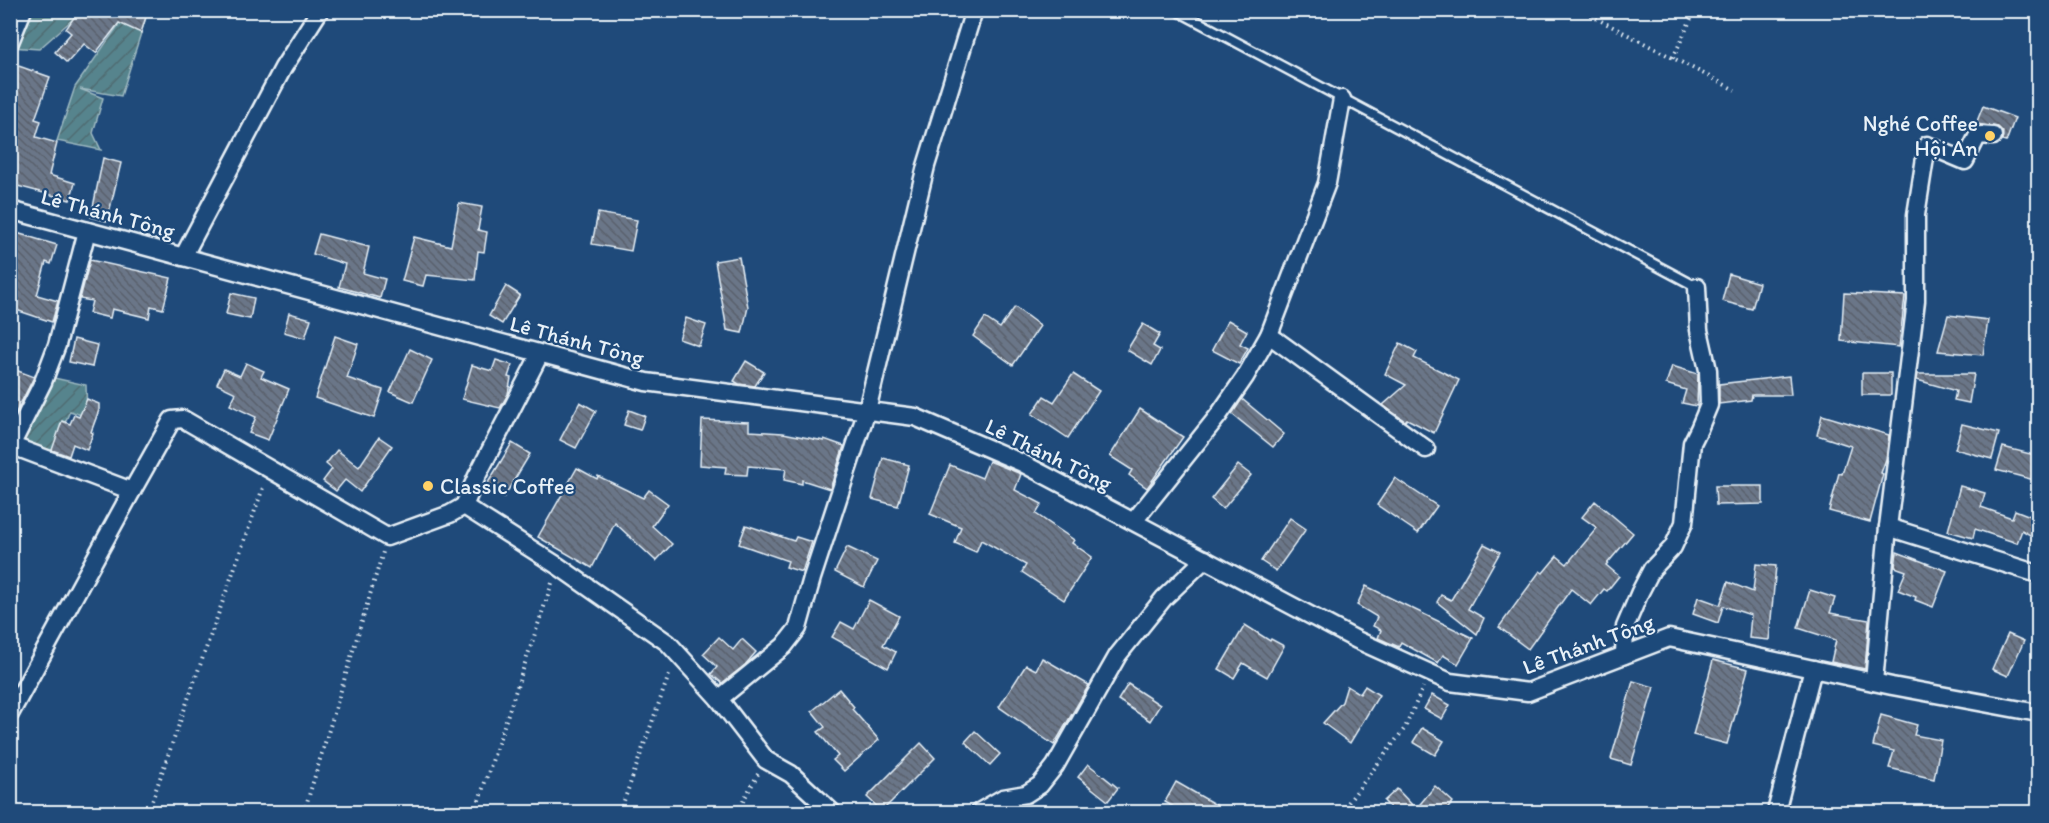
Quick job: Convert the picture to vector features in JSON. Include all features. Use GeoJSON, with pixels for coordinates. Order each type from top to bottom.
{"type":"FeatureCollection","features":[{"type":"Feature","properties":{"kind":"street"},"geometry":{"type":"LineString","coordinates":[[10,42],[23,10]]}},
{"type":"Feature","properties":{"kind":"street"},"geometry":{"type":"LineString","coordinates":[[183,257],[283,68],[320,10]]}},
{"type":"Feature","properties":{"kind":"street"},"geometry":{"type":"LineString","coordinates":[[719,699],[784,646],[798,628],[867,410],[926,166],[974,10]]}},
{"type":"Feature","properties":{"kind":"street"},"geometry":{"type":"LineString","coordinates":[[1134,521],[1218,416],[1245,377],[1269,335],[1327,183],[1342,99]]}},
{"type":"Feature","properties":{"kind":"street"},"geometry":{"type":"LineString","coordinates":[[1874,682],[1888,527],[1916,301],[1916,216],[1927,145],[1965,161],[1978,135],[1993,136]]}},
{"type":"Feature","properties":{"kind":"street","name":"Lê Thánh Tông"},"geometry":{"type":"LineString","coordinates":[[11,212],[646,382],[915,417],[1022,463],[1357,640],[1450,682],[1528,692],[1669,638],[1874,682],[2038,713]]}},
{"type":"Feature","properties":{"kind":"street"},"geometry":{"type":"LineString","coordinates":[[87,231],[57,345],[43,382],[11,445],[132,491]]}},
{"type":"Feature","properties":{"kind":"street"},"geometry":{"type":"LineString","coordinates":[[1624,655],[1625,627],[1640,592],[1652,569],[1673,547],[1684,523],[1692,443],[1708,405],[1708,370],[1699,330],[1697,287]]}},
{"type":"Feature","properties":{"kind":"street"},"geometry":{"type":"LineString","coordinates":[[1269,335],[1426,449]]}},
{"type":"Feature","properties":{"kind":"street"},"geometry":{"type":"LineString","coordinates":[[10,714],[172,420],[183,419],[387,537],[450,514],[464,506],[540,354]]}},
{"type":"Feature","properties":{"kind":"street"},"geometry":{"type":"LineString","coordinates":[[464,506],[558,566],[668,643],[719,699],[766,760],[791,774],[832,813]]}},
{"type":"Feature","properties":{"kind":"street"},"geometry":{"type":"LineString","coordinates":[[1888,527],[2038,574]]}},
{"type":"Feature","properties":{"kind":"street"},"geometry":{"type":"LineString","coordinates":[[979,813],[1003,798],[1026,794],[1040,785],[1055,766],[1118,655],[1164,598],[1204,559]]}},
{"type":"Feature","properties":{"kind":"street"},"geometry":{"type":"LineString","coordinates":[[1776,813],[1813,669]]}},
{"type":"Feature","properties":{"kind":"lane"},"geometry":{"type":"LineString","coordinates":[[1176,10],[1697,287]]}},
{"type":"Feature","properties":{"kind":"path"},"geometry":{"type":"LineString","coordinates":[[1580,10],[1735,90]]}},
{"type":"Feature","properties":{"kind":"path"},"geometry":{"type":"LineString","coordinates":[[1673,58],[1695,10]]}},
{"type":"Feature","properties":{"kind":"path"},"geometry":{"type":"LineString","coordinates":[[148,813],[270,469]]}},
{"type":"Feature","properties":{"kind":"path"},"geometry":{"type":"LineString","coordinates":[[304,813],[387,537]]}},
{"type":"Feature","properties":{"kind":"path"},"geometry":{"type":"LineString","coordinates":[[475,813],[558,566]]}},
{"type":"Feature","properties":{"kind":"path"},"geometry":{"type":"LineString","coordinates":[[620,813],[677,652]]}},
{"type":"Feature","properties":{"kind":"path"},"geometry":{"type":"LineString","coordinates":[[1341,813],[1405,728],[1429,673]]}},
{"type":"Feature","properties":{"kind":"path"},"geometry":{"type":"LineString","coordinates":[[737,813],[766,760]]}},
{"type":"Feature","properties":{"kind":"green space"},"geometry":{"type":"Polygon","coordinates":[[[28,11],[82,11],[39,49],[11,47],[28,11]]]}},
{"type":"Feature","properties":{"kind":"green space"},"geometry":{"type":"Polygon","coordinates":[[[100,11],[148,11],[121,96],[80,89],[103,98],[93,133],[101,150],[57,141],[75,87],[118,26],[100,11]]]}},
{"type":"Feature","properties":{"kind":"green space"},"geometry":{"type":"Polygon","coordinates":[[[45,376],[86,385],[87,417],[70,411],[49,460],[11,445],[45,376]]]}},
{"type":"Feature","properties":{"kind":"building"},"geometry":{"type":"Polygon","coordinates":[[[79,10],[148,10],[141,33],[119,23],[96,53],[84,44],[67,63],[55,52],[71,33],[66,29],[79,10]]]}},
{"type":"Feature","properties":{"kind":"building"},"geometry":{"type":"Polygon","coordinates":[[[10,63],[50,77],[35,119],[41,121],[36,137],[57,143],[49,175],[75,183],[70,200],[10,184],[10,63]]]}},
{"type":"Feature","properties":{"kind":"building"},"geometry":{"type":"Polygon","coordinates":[[[1983,106],[2015,118],[2006,142],[2002,141],[2003,132],[1998,127],[1976,124],[1983,106]]]}},
{"type":"Feature","properties":{"kind":"building"},"geometry":{"type":"Polygon","coordinates":[[[103,158],[121,163],[107,221],[91,217],[103,158]]]}},
{"type":"Feature","properties":{"kind":"building"},"geometry":{"type":"Polygon","coordinates":[[[459,203],[482,207],[478,230],[487,232],[484,252],[478,251],[475,280],[426,275],[423,286],[402,281],[414,237],[451,246],[459,203]]]}},
{"type":"Feature","properties":{"kind":"building"},"geometry":{"type":"Polygon","coordinates":[[[598,213],[637,220],[631,251],[592,244],[598,213]]]}},
{"type":"Feature","properties":{"kind":"building"},"geometry":{"type":"Polygon","coordinates":[[[10,231],[57,245],[51,264],[46,262],[37,295],[58,301],[52,322],[10,308],[10,288],[15,275],[10,274],[10,231]]]}},
{"type":"Feature","properties":{"kind":"building"},"geometry":{"type":"Polygon","coordinates":[[[319,234],[369,247],[363,273],[385,279],[380,298],[339,287],[345,264],[313,254],[319,234]]]}},
{"type":"Feature","properties":{"kind":"building"},"geometry":{"type":"Polygon","coordinates":[[[739,257],[748,307],[742,333],[727,330],[715,261],[739,257]]]}},
{"type":"Feature","properties":{"kind":"building"},"geometry":{"type":"Polygon","coordinates":[[[90,260],[171,278],[163,309],[151,306],[149,318],[112,309],[110,318],[89,313],[92,301],[80,299],[90,260]]]}},
{"type":"Feature","properties":{"kind":"building"},"geometry":{"type":"Polygon","coordinates":[[[1729,274],[1759,283],[1752,309],[1722,301],[1729,274]]]}},
{"type":"Feature","properties":{"kind":"building"},"geometry":{"type":"Polygon","coordinates":[[[506,286],[520,295],[502,324],[489,316],[506,286]]]}},
{"type":"Feature","properties":{"kind":"building"},"geometry":{"type":"Polygon","coordinates":[[[231,293],[254,298],[250,319],[226,314],[231,293]]]}},
{"type":"Feature","properties":{"kind":"building"},"geometry":{"type":"Polygon","coordinates":[[[1844,293],[1905,296],[1899,347],[1841,341],[1844,293]]]}},
{"type":"Feature","properties":{"kind":"building"},"geometry":{"type":"Polygon","coordinates":[[[1015,307],[1040,326],[1013,365],[973,336],[985,318],[1000,328],[1015,307]]]}},
{"type":"Feature","properties":{"kind":"building"},"geometry":{"type":"Polygon","coordinates":[[[289,313],[311,319],[305,338],[284,332],[289,313]]]}},
{"type":"Feature","properties":{"kind":"building"},"geometry":{"type":"Polygon","coordinates":[[[1948,315],[1988,320],[1983,355],[1938,351],[1948,315]]]}},
{"type":"Feature","properties":{"kind":"building"},"geometry":{"type":"Polygon","coordinates":[[[686,318],[706,325],[699,346],[679,339],[686,318]]]}},
{"type":"Feature","properties":{"kind":"building"},"geometry":{"type":"Polygon","coordinates":[[[1228,320],[1247,331],[1240,344],[1248,348],[1239,364],[1212,350],[1228,320]]]}},
{"type":"Feature","properties":{"kind":"building"},"geometry":{"type":"Polygon","coordinates":[[[1143,324],[1160,334],[1153,346],[1160,350],[1152,365],[1127,350],[1143,324]]]}},
{"type":"Feature","properties":{"kind":"building"},"geometry":{"type":"Polygon","coordinates":[[[335,336],[358,344],[347,378],[383,390],[374,418],[315,398],[335,336]]]}},
{"type":"Feature","properties":{"kind":"building"},"geometry":{"type":"Polygon","coordinates":[[[74,339],[97,345],[92,367],[69,362],[74,339]]]}},
{"type":"Feature","properties":{"kind":"building"},"geometry":{"type":"Polygon","coordinates":[[[1400,343],[1417,352],[1414,358],[1459,380],[1434,433],[1407,419],[1405,421],[1383,405],[1406,385],[1385,374],[1400,343]]]}},
{"type":"Feature","properties":{"kind":"building"},"geometry":{"type":"Polygon","coordinates":[[[410,349],[432,360],[413,402],[390,392],[410,349]]]}},
{"type":"Feature","properties":{"kind":"building"},"geometry":{"type":"Polygon","coordinates":[[[496,360],[512,365],[508,377],[511,378],[508,394],[500,408],[462,399],[472,365],[492,371],[496,360]]]}},
{"type":"Feature","properties":{"kind":"building"},"geometry":{"type":"Polygon","coordinates":[[[746,361],[764,372],[755,386],[734,381],[746,361]]]}},
{"type":"Feature","properties":{"kind":"building"},"geometry":{"type":"Polygon","coordinates":[[[246,363],[264,371],[261,377],[289,389],[268,440],[249,433],[256,417],[230,405],[236,393],[217,384],[224,369],[240,376],[246,363]]]}},
{"type":"Feature","properties":{"kind":"building"},"geometry":{"type":"Polygon","coordinates":[[[1672,366],[1698,374],[1697,406],[1682,403],[1686,390],[1666,384],[1672,366]]]}},
{"type":"Feature","properties":{"kind":"building"},"geometry":{"type":"Polygon","coordinates":[[[10,368],[34,377],[10,424],[10,368]]]}},
{"type":"Feature","properties":{"kind":"building"},"geometry":{"type":"Polygon","coordinates":[[[1862,373],[1891,373],[1891,395],[1862,395],[1862,373]]]}},
{"type":"Feature","properties":{"kind":"building"},"geometry":{"type":"Polygon","coordinates":[[[1073,374],[1099,391],[1068,438],[1032,414],[1044,396],[1054,402],[1073,374]]]}},
{"type":"Feature","properties":{"kind":"building"},"geometry":{"type":"Polygon","coordinates":[[[1918,374],[1974,374],[1969,403],[1954,400],[1956,391],[1917,380],[1918,374]]]}},
{"type":"Feature","properties":{"kind":"building"},"geometry":{"type":"Polygon","coordinates":[[[1789,376],[1791,395],[1752,395],[1751,400],[1719,404],[1719,384],[1789,376]]]}},
{"type":"Feature","properties":{"kind":"building"},"geometry":{"type":"Polygon","coordinates":[[[87,399],[99,404],[99,410],[87,450],[73,444],[69,456],[52,450],[62,421],[70,424],[74,415],[79,417],[87,399]]]}},
{"type":"Feature","properties":{"kind":"building"},"geometry":{"type":"Polygon","coordinates":[[[1242,399],[1284,434],[1273,447],[1232,414],[1242,399]]]}},
{"type":"Feature","properties":{"kind":"building"},"geometry":{"type":"Polygon","coordinates":[[[580,402],[596,411],[576,448],[560,440],[580,402]]]}},
{"type":"Feature","properties":{"kind":"building"},"geometry":{"type":"Polygon","coordinates":[[[1140,409],[1183,437],[1147,488],[1129,475],[1132,470],[1110,456],[1140,409]]]}},
{"type":"Feature","properties":{"kind":"building"},"geometry":{"type":"Polygon","coordinates":[[[629,410],[645,416],[640,430],[624,425],[629,410]]]}},
{"type":"Feature","properties":{"kind":"building"},"geometry":{"type":"Polygon","coordinates":[[[1822,415],[1889,435],[1886,459],[1881,473],[1883,474],[1870,522],[1829,511],[1839,473],[1842,474],[1851,446],[1817,435],[1822,415]]]}},
{"type":"Feature","properties":{"kind":"building"},"geometry":{"type":"Polygon","coordinates":[[[702,420],[749,422],[749,431],[783,433],[824,441],[824,439],[844,446],[830,489],[802,480],[802,484],[784,480],[786,469],[748,466],[747,475],[725,474],[726,467],[700,465],[702,420]]]}},
{"type":"Feature","properties":{"kind":"building"},"geometry":{"type":"Polygon","coordinates":[[[1962,424],[1999,433],[1992,459],[1955,449],[1962,424]]]}},
{"type":"Feature","properties":{"kind":"building"},"geometry":{"type":"Polygon","coordinates":[[[379,437],[392,446],[360,492],[345,480],[336,491],[323,481],[332,469],[326,464],[337,450],[359,467],[379,437]]]}},
{"type":"Feature","properties":{"kind":"building"},"geometry":{"type":"Polygon","coordinates":[[[512,443],[530,454],[504,497],[486,486],[512,443]]]}},
{"type":"Feature","properties":{"kind":"building"},"geometry":{"type":"Polygon","coordinates":[[[2003,447],[2038,456],[2038,481],[1996,470],[2003,447]]]}},
{"type":"Feature","properties":{"kind":"building"},"geometry":{"type":"Polygon","coordinates":[[[883,458],[909,465],[898,506],[872,499],[883,458]]]}},
{"type":"Feature","properties":{"kind":"building"},"geometry":{"type":"Polygon","coordinates":[[[989,461],[1021,474],[1015,490],[1042,504],[1036,514],[1074,540],[1072,543],[1092,557],[1064,600],[1022,572],[1026,565],[981,540],[976,552],[955,543],[961,527],[930,514],[950,465],[982,478],[989,461]]]}},
{"type":"Feature","properties":{"kind":"building"},"geometry":{"type":"Polygon","coordinates":[[[1238,465],[1251,475],[1223,509],[1211,499],[1238,465]]]}},
{"type":"Feature","properties":{"kind":"building"},"geometry":{"type":"Polygon","coordinates":[[[577,468],[643,498],[649,490],[668,504],[652,526],[672,544],[656,561],[615,523],[592,568],[538,537],[577,468]]]}},
{"type":"Feature","properties":{"kind":"building"},"geometry":{"type":"Polygon","coordinates":[[[1395,478],[1437,506],[1418,533],[1377,505],[1395,478]]]}},
{"type":"Feature","properties":{"kind":"building"},"geometry":{"type":"Polygon","coordinates":[[[1715,486],[1763,486],[1763,504],[1716,505],[1715,486]]]}},
{"type":"Feature","properties":{"kind":"building"},"geometry":{"type":"Polygon","coordinates":[[[1960,486],[1985,493],[1981,507],[2012,518],[2015,510],[2038,519],[2038,540],[2022,530],[2017,543],[1975,529],[1973,538],[1948,531],[1960,486]]]}},
{"type":"Feature","properties":{"kind":"building"},"geometry":{"type":"Polygon","coordinates":[[[1595,501],[1633,533],[1606,565],[1619,576],[1591,605],[1571,589],[1528,649],[1499,627],[1540,571],[1543,573],[1557,556],[1567,564],[1597,528],[1582,517],[1595,501]]]}},
{"type":"Feature","properties":{"kind":"building"},"geometry":{"type":"Polygon","coordinates":[[[1290,518],[1306,529],[1276,571],[1261,561],[1290,518]]]}},
{"type":"Feature","properties":{"kind":"building"},"geometry":{"type":"Polygon","coordinates":[[[746,525],[794,541],[796,537],[812,542],[802,572],[786,567],[788,561],[739,544],[746,525]]]}},
{"type":"Feature","properties":{"kind":"building"},"geometry":{"type":"Polygon","coordinates":[[[1484,544],[1500,552],[1468,609],[1484,618],[1477,634],[1437,602],[1441,595],[1451,600],[1484,544]]]}},
{"type":"Feature","properties":{"kind":"building"},"geometry":{"type":"Polygon","coordinates":[[[847,547],[877,561],[864,587],[835,572],[847,547]]]}},
{"type":"Feature","properties":{"kind":"building"},"geometry":{"type":"Polygon","coordinates":[[[1897,552],[1947,571],[1933,607],[1898,590],[1906,571],[1895,567],[1897,552]]]}},
{"type":"Feature","properties":{"kind":"building"},"geometry":{"type":"Polygon","coordinates":[[[1756,564],[1776,566],[1769,640],[1749,638],[1751,615],[1723,606],[1718,623],[1693,614],[1698,597],[1720,605],[1728,582],[1753,592],[1756,564]]]}},
{"type":"Feature","properties":{"kind":"building"},"geometry":{"type":"Polygon","coordinates":[[[1366,586],[1473,638],[1458,664],[1443,655],[1438,663],[1401,642],[1399,647],[1378,638],[1381,630],[1373,626],[1377,617],[1357,605],[1366,586]]]}},
{"type":"Feature","properties":{"kind":"building"},"geometry":{"type":"Polygon","coordinates":[[[1810,590],[1835,598],[1830,613],[1869,620],[1865,669],[1831,662],[1836,640],[1798,628],[1810,590]]]}},
{"type":"Feature","properties":{"kind":"building"},"geometry":{"type":"Polygon","coordinates":[[[869,600],[899,616],[883,645],[896,652],[888,668],[832,637],[841,622],[854,629],[869,600]]]}},
{"type":"Feature","properties":{"kind":"building"},"geometry":{"type":"Polygon","coordinates":[[[1245,625],[1270,641],[1271,639],[1284,646],[1267,677],[1243,663],[1234,678],[1219,669],[1245,625]]]}},
{"type":"Feature","properties":{"kind":"building"},"geometry":{"type":"Polygon","coordinates":[[[2008,634],[2024,641],[2008,676],[1992,669],[2008,634]]]}},
{"type":"Feature","properties":{"kind":"building"},"geometry":{"type":"Polygon","coordinates":[[[719,637],[733,650],[742,639],[756,652],[745,665],[722,683],[711,674],[717,667],[703,654],[719,637]]]}},
{"type":"Feature","properties":{"kind":"building"},"geometry":{"type":"Polygon","coordinates":[[[1042,658],[1089,685],[1054,745],[999,707],[1026,665],[1036,670],[1042,658]]]}},
{"type":"Feature","properties":{"kind":"building"},"geometry":{"type":"Polygon","coordinates":[[[1713,660],[1748,669],[1727,744],[1693,735],[1713,660]]]}},
{"type":"Feature","properties":{"kind":"building"},"geometry":{"type":"Polygon","coordinates":[[[1633,681],[1654,687],[1631,765],[1611,759],[1633,681]]]}},
{"type":"Feature","properties":{"kind":"building"},"geometry":{"type":"Polygon","coordinates":[[[1128,684],[1160,705],[1150,721],[1118,700],[1128,684]]]}},
{"type":"Feature","properties":{"kind":"building"},"geometry":{"type":"Polygon","coordinates":[[[1347,686],[1360,694],[1365,686],[1379,695],[1350,743],[1323,723],[1342,702],[1347,686]]]}},
{"type":"Feature","properties":{"kind":"building"},"geometry":{"type":"Polygon","coordinates":[[[839,689],[854,707],[852,709],[879,740],[844,771],[833,760],[838,756],[818,732],[825,727],[812,711],[839,689]]]}},
{"type":"Feature","properties":{"kind":"building"},"geometry":{"type":"Polygon","coordinates":[[[1432,695],[1450,705],[1442,719],[1424,709],[1432,695]]]}},
{"type":"Feature","properties":{"kind":"building"},"geometry":{"type":"Polygon","coordinates":[[[1881,715],[1917,725],[1914,735],[1941,740],[1934,779],[1889,768],[1894,751],[1873,746],[1881,715]]]}},
{"type":"Feature","properties":{"kind":"building"},"geometry":{"type":"Polygon","coordinates":[[[1422,728],[1444,741],[1435,755],[1413,742],[1422,728]]]}},
{"type":"Feature","properties":{"kind":"building"},"geometry":{"type":"Polygon","coordinates":[[[975,731],[1000,754],[990,765],[965,742],[975,731]]]}},
{"type":"Feature","properties":{"kind":"building"},"geometry":{"type":"Polygon","coordinates":[[[921,743],[935,758],[882,811],[867,797],[921,743]]]}},
{"type":"Feature","properties":{"kind":"building"},"geometry":{"type":"Polygon","coordinates":[[[1088,764],[1118,788],[1108,801],[1078,777],[1088,764]]]}},
{"type":"Feature","properties":{"kind":"building"},"geometry":{"type":"Polygon","coordinates":[[[1176,782],[1230,813],[1184,813],[1165,802],[1176,782]]]}},
{"type":"Feature","properties":{"kind":"building"},"geometry":{"type":"Polygon","coordinates":[[[1435,786],[1453,802],[1444,813],[1395,813],[1384,801],[1397,789],[1416,809],[1435,786]]]}},
{"type":"Feature","properties":{"kind":"place","name":"Nghé Coffee Hội An"},"geometry":{"type":"Point","coordinates":[1990,136]}},
{"type":"Feature","properties":{"kind":"place","name":"Classic Coffee"},"geometry":{"type":"Point","coordinates":[428,486]}}]}
